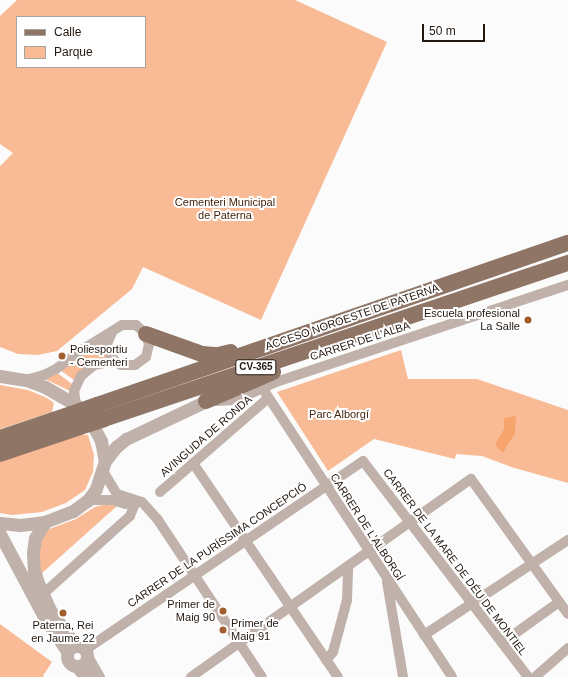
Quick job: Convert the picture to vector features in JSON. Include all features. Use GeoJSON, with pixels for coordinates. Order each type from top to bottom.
{"type":"FeatureCollection","features":[{"type":"Feature","properties":{"kind":"main road","name":"ACCESO NOROESTE DE PATERNA"},"geometry":{"type":"LineString","coordinates":[[100,412],[287,340],[568,243]]}},
{"type":"Feature","properties":{"kind":"main road","name":"ACCESO NOROESTE DE PATERNA"},"geometry":{"type":"LineString","coordinates":[[0,438],[75,415],[100,412],[409,316],[568,263]]}},
{"type":"Feature","properties":{"kind":"main road"},"geometry":{"type":"LineString","coordinates":[[206,401],[313,355],[389,328],[409,316]]}},
{"type":"Feature","properties":{"kind":"main road"},"geometry":{"type":"LineString","coordinates":[[146,334],[210,355],[226,354],[268,340],[287,340]]}},
{"type":"Feature","properties":{"kind":"main road","name":"ACCESO NOROESTE DE PATERNA"},"geometry":{"type":"LineString","coordinates":[[0,454],[75,415]]}},
{"type":"Feature","properties":{"kind":"street","name":"CARRER DE L'ALBA"},"geometry":{"type":"LineString","coordinates":[[206,401],[236,400],[265,393],[276,382],[568,285]]}},
{"type":"Feature","properties":{"kind":"street"},"geometry":{"type":"LineString","coordinates":[[26,380],[44,375],[56,369],[80,351],[122,325],[129,324],[142,329],[146,334],[149,344],[148,350],[141,362],[128,366],[115,361],[94,365],[81,376],[74,391],[75,415]]}},
{"type":"Feature","properties":{"kind":"street"},"geometry":{"type":"LineString","coordinates":[[112,332],[107,344],[108,351],[115,361]]}},
{"type":"Feature","properties":{"kind":"street"},"geometry":{"type":"LineString","coordinates":[[0,376],[26,380],[45,386],[75,415],[90,420],[101,441],[104,466],[117,494],[142,502],[150,510],[262,677]]}},
{"type":"Feature","properties":{"kind":"street","name":"AVINGUDA DE RONDA"},"geometry":{"type":"LineString","coordinates":[[160,492],[193,463],[265,393]]}},
{"type":"Feature","properties":{"kind":"street","name":"CARRER DE L'ALBORGÍ"},"geometry":{"type":"LineString","coordinates":[[265,393],[452,677]]}},
{"type":"Feature","properties":{"kind":"street"},"geometry":{"type":"LineString","coordinates":[[0,523],[20,525],[45,522],[73,510],[88,500],[96,489],[104,466],[116,447],[126,439],[206,401]]}},
{"type":"Feature","properties":{"kind":"street","name":"CARRER DE LA PURÍSSIMA CONCEPCIÓ"},"geometry":{"type":"LineString","coordinates":[[78,654],[363,461]]}},
{"type":"Feature","properties":{"kind":"street","name":"CARRER DE LA MARE DE DÉU DE MONTIEL"},"geometry":{"type":"LineString","coordinates":[[363,461],[528,677]]}},
{"type":"Feature","properties":{"kind":"street"},"geometry":{"type":"LineString","coordinates":[[193,463],[338,677]]}},
{"type":"Feature","properties":{"kind":"street"},"geometry":{"type":"LineString","coordinates":[[191,677],[472,479],[568,614]]}},
{"type":"Feature","properties":{"kind":"street"},"geometry":{"type":"LineString","coordinates":[[88,500],[113,500],[150,510]]}},
{"type":"Feature","properties":{"kind":"street"},"geometry":{"type":"LineString","coordinates":[[43,594],[130,516],[134,506]]}},
{"type":"Feature","properties":{"kind":"street"},"geometry":{"type":"LineString","coordinates":[[45,522],[35,538],[33,553],[34,570],[50,610],[78,654],[85,677]]}},
{"type":"Feature","properties":{"kind":"street"},"geometry":{"type":"LineString","coordinates":[[0,534],[43,615],[98,677]]}},
{"type":"Feature","properties":{"kind":"street"},"geometry":{"type":"LineString","coordinates":[[424,635],[568,540]]}},
{"type":"Feature","properties":{"kind":"street"},"geometry":{"type":"LineString","coordinates":[[326,660],[333,652],[347,600],[348,567]]}},
{"type":"Feature","properties":{"kind":"street"},"geometry":{"type":"LineString","coordinates":[[386,578],[403,677]]}},
{"type":"Feature","properties":{"kind":"street"},"geometry":{"type":"LineString","coordinates":[[502,643],[560,602]]}},
{"type":"Feature","properties":{"kind":"street"},"geometry":{"type":"LineString","coordinates":[[535,677],[568,648]]}},
{"type":"Feature","properties":{"kind":"green space","name":"Cementeri Municipal de Paterna"},"geometry":{"type":"Polygon","coordinates":[[[17,0],[295,0],[387,42],[261,320],[143,267],[132,289],[57,351],[38,355],[18,354],[0,347],[0,166],[13,153],[0,144],[0,16],[17,0]]]}},
{"type":"Feature","properties":{"kind":"green space"},"geometry":{"type":"Polygon","coordinates":[[[103,341],[108,358],[80,371],[74,380],[60,370],[103,341]]]}},
{"type":"Feature","properties":{"kind":"green space","name":"Parc Alborgí"},"geometry":{"type":"Polygon","coordinates":[[[401,350],[408,379],[477,379],[568,410],[568,483],[511,467],[482,456],[456,454],[455,459],[374,439],[328,471],[277,392],[401,350]]]}},
{"type":"Feature","properties":{"kind":"green space"},"geometry":{"type":"Polygon","coordinates":[[[56,372],[72,384],[72,392],[43,378],[56,372]]]}},
{"type":"Feature","properties":{"kind":"green space"},"geometry":{"type":"Polygon","coordinates":[[[0,385],[28,390],[47,398],[54,403],[52,412],[0,429],[0,385]]]}},
{"type":"Feature","properties":{"kind":"green space"},"geometry":{"type":"Polygon","coordinates":[[[77,434],[88,435],[94,455],[93,472],[85,490],[66,503],[42,512],[12,515],[0,513],[0,461],[77,434]]]}},
{"type":"Feature","properties":{"kind":"green space"},"geometry":{"type":"Polygon","coordinates":[[[107,504],[117,506],[41,574],[39,554],[41,535],[44,531],[76,519],[95,507],[107,504]]]}},
{"type":"Feature","properties":{"kind":"green space"},"geometry":{"type":"Polygon","coordinates":[[[0,624],[52,662],[43,676],[44,677],[0,677],[0,624]]]}},
{"type":"Feature","properties":{"kind":"shaded area"},"geometry":{"type":"Polygon","coordinates":[[[516,416],[515,433],[503,453],[495,445],[504,429],[504,418],[516,416]]]}},
{"type":"Feature","properties":{"kind":"place","name":"Escuela profesional La Salle"},"geometry":{"type":"Point","coordinates":[528,320]}},
{"type":"Feature","properties":{"kind":"place","name":"Poliesportiu - Cementeri"},"geometry":{"type":"Point","coordinates":[62,356]}},
{"type":"Feature","properties":{"kind":"place","name":"Primer de Maig 90"},"geometry":{"type":"Point","coordinates":[223,611]}},
{"type":"Feature","properties":{"kind":"place","name":"Paterna, Rei en Jaume 22"},"geometry":{"type":"Point","coordinates":[63,613]}},
{"type":"Feature","properties":{"kind":"place","name":"Primer de Maig 91"},"geometry":{"type":"Point","coordinates":[223,630]}}]}
